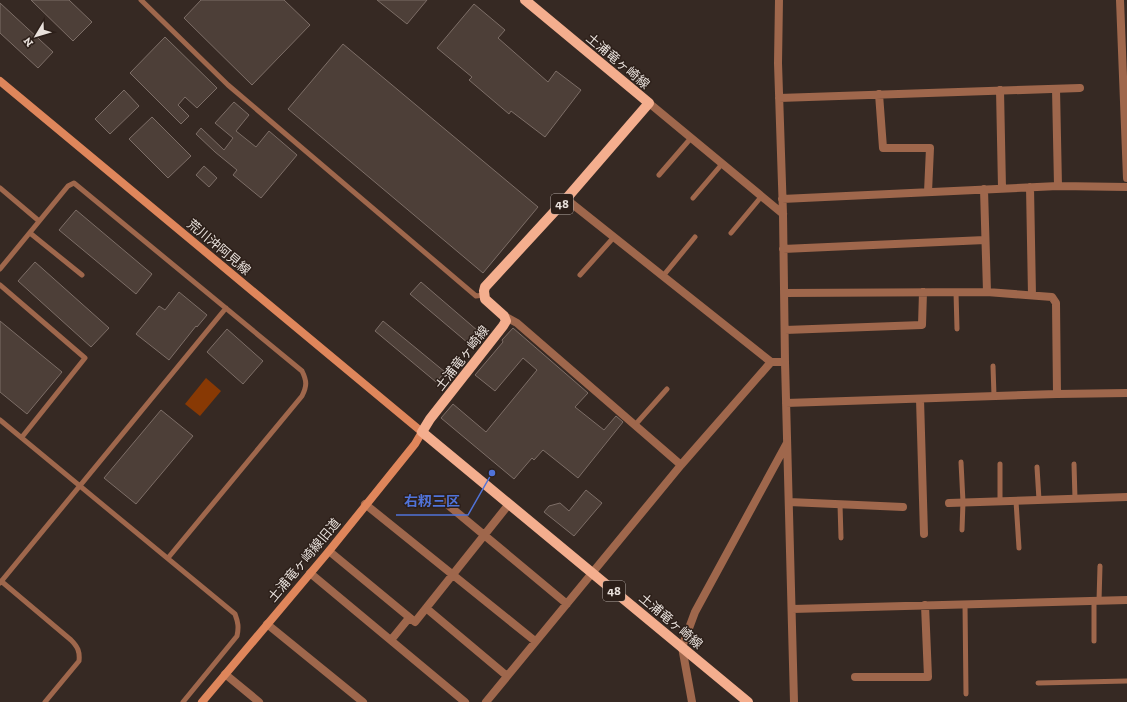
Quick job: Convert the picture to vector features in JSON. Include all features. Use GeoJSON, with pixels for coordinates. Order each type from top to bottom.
{"type":"FeatureCollection","features":[{"type":"Feature","properties":{"kind":"main road","name":"土浦竜ヶ崎線"},"geometry":{"type":"LineString","coordinates":[[484,296],[485,287],[566,199],[649,103],[525,0]]}},
{"type":"Feature","properties":{"kind":"main road","name":"荒川沖阿見線"},"geometry":{"type":"LineString","coordinates":[[0,81],[422,432]]}},
{"type":"Feature","properties":{"kind":"main road"},"geometry":{"type":"LineString","coordinates":[[484,296],[488,302],[504,316]]}},
{"type":"Feature","properties":{"kind":"main road","name":"土浦竜ヶ崎線"},"geometry":{"type":"LineString","coordinates":[[504,316],[506,321],[503,326],[430,419],[422,432],[748,702]]}},
{"type":"Feature","properties":{"kind":"main road","name":"土浦竜ヶ崎線旧道"},"geometry":{"type":"LineString","coordinates":[[202,702],[329,550],[422,432]]}},
{"type":"Feature","properties":{"kind":"street"},"geometry":{"type":"LineString","coordinates":[[779,0],[778,63],[783,214],[785,362],[794,702]]}},
{"type":"Feature","properties":{"kind":"street"},"geometry":{"type":"LineString","coordinates":[[1120,0],[1127,178]]}},
{"type":"Feature","properties":{"kind":"street"},"geometry":{"type":"LineString","coordinates":[[779,98],[1080,88]]}},
{"type":"Feature","properties":{"kind":"street"},"geometry":{"type":"LineString","coordinates":[[1056,89],[1058,186]]}},
{"type":"Feature","properties":{"kind":"street"},"geometry":{"type":"LineString","coordinates":[[1000,90],[1002,188]]}},
{"type":"Feature","properties":{"kind":"street"},"geometry":{"type":"LineString","coordinates":[[879,94],[883,148],[930,148],[928,192]]}},
{"type":"Feature","properties":{"kind":"street"},"geometry":{"type":"LineString","coordinates":[[649,103],[783,214]]}},
{"type":"Feature","properties":{"kind":"street"},"geometry":{"type":"LineString","coordinates":[[782,199],[1058,186],[1127,187]]}},
{"type":"Feature","properties":{"kind":"street"},"geometry":{"type":"LineString","coordinates":[[1030,187],[1032,295]]}},
{"type":"Feature","properties":{"kind":"street"},"geometry":{"type":"LineString","coordinates":[[984,189],[987,292]]}},
{"type":"Feature","properties":{"kind":"street"},"geometry":{"type":"LineString","coordinates":[[566,199],[771,362],[785,362]]}},
{"type":"Feature","properties":{"kind":"street"},"geometry":{"type":"LineString","coordinates":[[783,249],[985,240]]}},
{"type":"Feature","properties":{"kind":"street"},"geometry":{"type":"LineString","coordinates":[[785,330],[922,325],[923,292]]}},
{"type":"Feature","properties":{"kind":"street"},"geometry":{"type":"LineString","coordinates":[[784,293],[987,292],[1052,297],[1056,303],[1057,394]]}},
{"type":"Feature","properties":{"kind":"street"},"geometry":{"type":"LineString","coordinates":[[504,316],[516,323],[681,465]]}},
{"type":"Feature","properties":{"kind":"street"},"geometry":{"type":"LineString","coordinates":[[486,702],[681,465],[771,362]]}},
{"type":"Feature","properties":{"kind":"street"},"geometry":{"type":"LineString","coordinates":[[786,403],[1127,393]]}},
{"type":"Feature","properties":{"kind":"street"},"geometry":{"type":"LineString","coordinates":[[920,399],[924,534]]}},
{"type":"Feature","properties":{"kind":"street"},"geometry":{"type":"LineString","coordinates":[[692,702],[682,647],[695,612],[787,442]]}},
{"type":"Feature","properties":{"kind":"street"},"geometry":{"type":"LineString","coordinates":[[949,503],[1127,497]]}},
{"type":"Feature","properties":{"kind":"street"},"geometry":{"type":"LineString","coordinates":[[442,500],[567,604]]}},
{"type":"Feature","properties":{"kind":"street"},"geometry":{"type":"LineString","coordinates":[[789,502],[903,506]]}},
{"type":"Feature","properties":{"kind":"street"},"geometry":{"type":"LineString","coordinates":[[365,504],[535,641]]}},
{"type":"Feature","properties":{"kind":"street"},"geometry":{"type":"LineString","coordinates":[[329,550],[415,622],[509,504]]}},
{"type":"Feature","properties":{"kind":"street"},"geometry":{"type":"LineString","coordinates":[[310,573],[465,702]]}},
{"type":"Feature","properties":{"kind":"street"},"geometry":{"type":"LineString","coordinates":[[792,609],[1127,600]]}},
{"type":"Feature","properties":{"kind":"street"},"geometry":{"type":"LineString","coordinates":[[854,677],[928,677],[925,605]]}},
{"type":"Feature","properties":{"kind":"street"},"geometry":{"type":"LineString","coordinates":[[426,608],[507,676]]}},
{"type":"Feature","properties":{"kind":"street"},"geometry":{"type":"LineString","coordinates":[[391,640],[409,618]]}},
{"type":"Feature","properties":{"kind":"street"},"geometry":{"type":"LineString","coordinates":[[267,624],[363,702]]}},
{"type":"Feature","properties":{"kind":"street"},"geometry":{"type":"LineString","coordinates":[[225,674],[259,702]]}},
{"type":"Feature","properties":{"kind":"lane"},"geometry":{"type":"LineString","coordinates":[[141,0],[228,85],[476,296],[484,296]]}},
{"type":"Feature","properties":{"kind":"lane"},"geometry":{"type":"LineString","coordinates":[[659,176],[691,138]]}},
{"type":"Feature","properties":{"kind":"lane"},"geometry":{"type":"LineString","coordinates":[[693,198],[722,164]]}},
{"type":"Feature","properties":{"kind":"lane"},"geometry":{"type":"LineString","coordinates":[[0,269],[68,186],[74,183],[302,371],[306,379],[306,388],[302,396],[168,558]]}},
{"type":"Feature","properties":{"kind":"lane"},"geometry":{"type":"LineString","coordinates":[[0,188],[39,222]]}},
{"type":"Feature","properties":{"kind":"lane"},"geometry":{"type":"LineString","coordinates":[[731,233],[761,197]]}},
{"type":"Feature","properties":{"kind":"lane"},"geometry":{"type":"LineString","coordinates":[[30,233],[82,275]]}},
{"type":"Feature","properties":{"kind":"lane"},"geometry":{"type":"LineString","coordinates":[[580,275],[614,237]]}},
{"type":"Feature","properties":{"kind":"lane"},"geometry":{"type":"LineString","coordinates":[[663,276],[694,237]]}},
{"type":"Feature","properties":{"kind":"lane"},"geometry":{"type":"LineString","coordinates":[[0,285],[86,358],[22,437]]}},
{"type":"Feature","properties":{"kind":"lane"},"geometry":{"type":"LineString","coordinates":[[956,292],[957,329]]}},
{"type":"Feature","properties":{"kind":"lane"},"geometry":{"type":"LineString","coordinates":[[46,702],[79,661],[80,653],[76,645],[71,640],[1,582],[226,308]]}},
{"type":"Feature","properties":{"kind":"lane"},"geometry":{"type":"LineString","coordinates":[[993,366],[994,396]]}},
{"type":"Feature","properties":{"kind":"lane"},"geometry":{"type":"LineString","coordinates":[[635,425],[667,389]]}},
{"type":"Feature","properties":{"kind":"lane"},"geometry":{"type":"LineString","coordinates":[[0,420],[235,614],[239,629],[237,636],[183,702]]}},
{"type":"Feature","properties":{"kind":"lane"},"geometry":{"type":"LineString","coordinates":[[961,462],[963,502],[962,530]]}},
{"type":"Feature","properties":{"kind":"lane"},"geometry":{"type":"LineString","coordinates":[[1000,464],[1000,501]]}},
{"type":"Feature","properties":{"kind":"lane"},"geometry":{"type":"LineString","coordinates":[[1074,464],[1075,499]]}},
{"type":"Feature","properties":{"kind":"lane"},"geometry":{"type":"LineString","coordinates":[[1037,467],[1039,500]]}},
{"type":"Feature","properties":{"kind":"lane"},"geometry":{"type":"LineString","coordinates":[[1016,501],[1019,548]]}},
{"type":"Feature","properties":{"kind":"lane"},"geometry":{"type":"LineString","coordinates":[[840,504],[841,538]]}},
{"type":"Feature","properties":{"kind":"lane"},"geometry":{"type":"LineString","coordinates":[[1094,641],[1100,566]]}},
{"type":"Feature","properties":{"kind":"lane"},"geometry":{"type":"LineString","coordinates":[[965,604],[966,694]]}},
{"type":"Feature","properties":{"kind":"lane"},"geometry":{"type":"LineString","coordinates":[[1038,683],[1127,681]]}},
{"type":"Feature","properties":{"kind":"shaded area"},"geometry":{"type":"Polygon","coordinates":[[[206,378],[221,391],[200,416],[185,404],[206,378]]]}},
{"type":"Feature","properties":{"kind":"building"},"geometry":{"type":"Polygon","coordinates":[[[31,0],[69,0],[92,22],[73,41],[31,0]]]}},
{"type":"Feature","properties":{"kind":"building"},"geometry":{"type":"Polygon","coordinates":[[[201,0],[284,0],[310,25],[252,85],[184,18],[201,0]]]}},
{"type":"Feature","properties":{"kind":"building"},"geometry":{"type":"Polygon","coordinates":[[[377,0],[427,0],[407,24],[377,0]]]}},
{"type":"Feature","properties":{"kind":"building"},"geometry":{"type":"Polygon","coordinates":[[[0,3],[53,52],[38,68],[0,33],[0,3]]]}},
{"type":"Feature","properties":{"kind":"building"},"geometry":{"type":"Polygon","coordinates":[[[474,4],[505,30],[498,38],[548,82],[556,71],[581,90],[545,137],[511,111],[509,114],[469,80],[472,77],[437,48],[474,4]]]}},
{"type":"Feature","properties":{"kind":"building"},"geometry":{"type":"Polygon","coordinates":[[[165,37],[217,88],[197,108],[185,97],[178,105],[189,116],[181,124],[130,73],[165,37]]]}},
{"type":"Feature","properties":{"kind":"building"},"geometry":{"type":"Polygon","coordinates":[[[343,44],[538,207],[483,273],[288,109],[343,44]]]}},
{"type":"Feature","properties":{"kind":"building"},"geometry":{"type":"Polygon","coordinates":[[[124,90],[139,106],[110,134],[95,119],[124,90]]]}},
{"type":"Feature","properties":{"kind":"building"},"geometry":{"type":"Polygon","coordinates":[[[234,102],[249,115],[236,131],[256,147],[269,131],[297,155],[261,198],[233,175],[237,170],[196,134],[201,128],[224,150],[233,138],[215,123],[234,102]]]}},
{"type":"Feature","properties":{"kind":"building"},"geometry":{"type":"Polygon","coordinates":[[[152,117],[191,156],[168,178],[129,139],[152,117]]]}},
{"type":"Feature","properties":{"kind":"building"},"geometry":{"type":"Polygon","coordinates":[[[204,166],[217,178],[209,187],[196,175],[204,166]]]}},
{"type":"Feature","properties":{"kind":"building"},"geometry":{"type":"Polygon","coordinates":[[[76,210],[152,274],[136,294],[59,230],[76,210]]]}},
{"type":"Feature","properties":{"kind":"building"},"geometry":{"type":"Polygon","coordinates":[[[35,262],[109,328],[91,347],[18,281],[35,262]]]}},
{"type":"Feature","properties":{"kind":"building"},"geometry":{"type":"Polygon","coordinates":[[[421,282],[478,331],[468,343],[410,294],[421,282]]]}},
{"type":"Feature","properties":{"kind":"building"},"geometry":{"type":"Polygon","coordinates":[[[179,292],[207,315],[197,327],[196,326],[169,360],[136,334],[159,306],[165,310],[179,292]]]}},
{"type":"Feature","properties":{"kind":"building"},"geometry":{"type":"Polygon","coordinates":[[[0,321],[62,372],[27,414],[0,392],[0,321]]]}},
{"type":"Feature","properties":{"kind":"building"},"geometry":{"type":"Polygon","coordinates":[[[383,321],[445,372],[436,382],[375,331],[383,321]]]}},
{"type":"Feature","properties":{"kind":"building"},"geometry":{"type":"Polygon","coordinates":[[[513,328],[588,393],[575,407],[604,430],[616,416],[623,422],[578,478],[543,450],[534,460],[532,458],[514,479],[441,418],[453,404],[486,432],[537,370],[523,358],[495,391],[475,375],[513,328]]]}},
{"type":"Feature","properties":{"kind":"building"},"geometry":{"type":"Polygon","coordinates":[[[227,329],[263,361],[243,384],[207,352],[227,329]]]}},
{"type":"Feature","properties":{"kind":"building"},"geometry":{"type":"Polygon","coordinates":[[[161,410],[193,436],[136,504],[104,478],[161,410]]]}},
{"type":"Feature","properties":{"kind":"building"},"geometry":{"type":"Polygon","coordinates":[[[586,490],[602,503],[574,536],[544,512],[549,506],[560,503],[569,511],[586,490]]]}},
{"type":"Feature","properties":{"kind":"place","name":"右籾三区"},"geometry":{"type":"Point","coordinates":[492,473]}}]}
